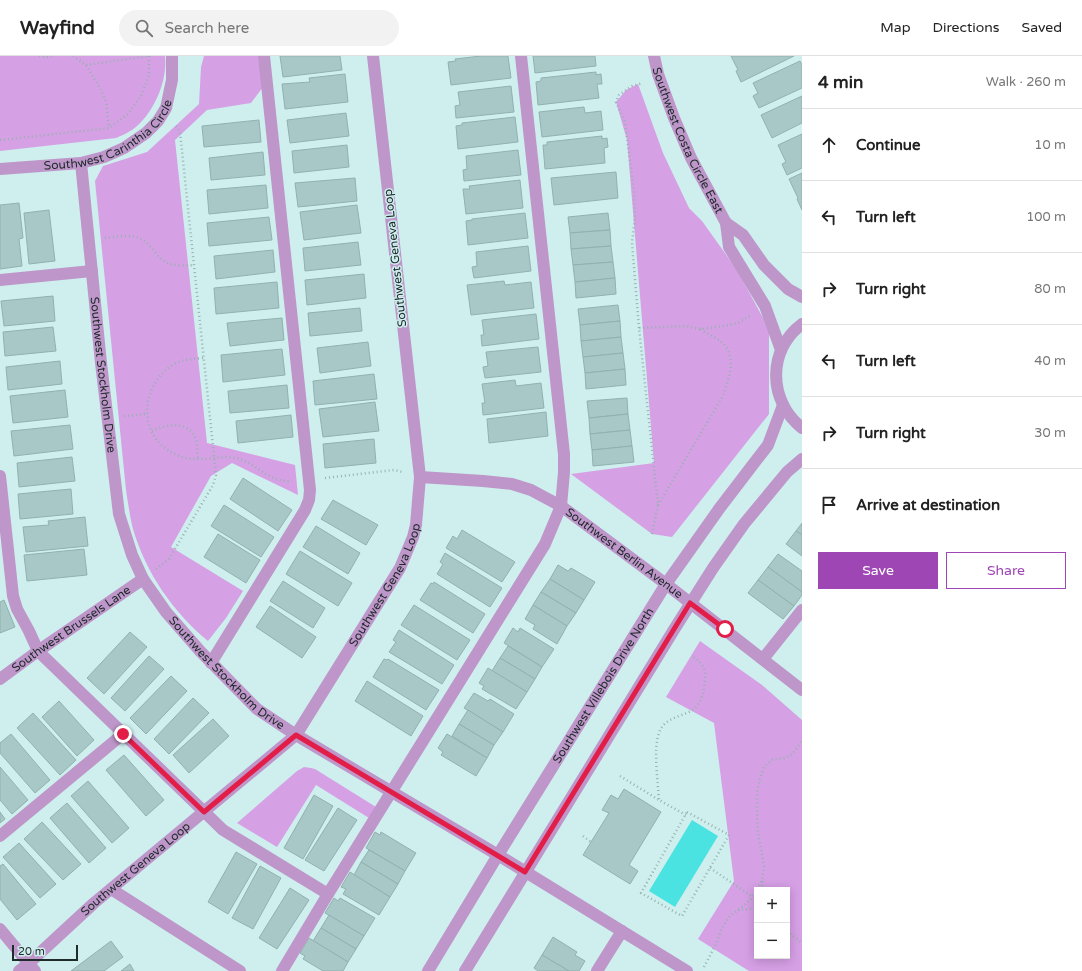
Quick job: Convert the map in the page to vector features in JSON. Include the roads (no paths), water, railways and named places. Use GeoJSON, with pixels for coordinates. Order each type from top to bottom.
{"type":"FeatureCollection","features":[{"type":"Feature","properties":{"kind":"street","name":"Southwest Carinthia Circle"},"geometry":{"type":"LineString","coordinates":[[0,170],[81,163],[104,157],[124,148],[146,133],[158,121],[166,108],[172,80],[172,56]]}},
{"type":"Feature","properties":{"kind":"street"},"geometry":{"type":"LineString","coordinates":[[211,663],[305,510],[309,500],[310,490],[264,56]]}},
{"type":"Feature","properties":{"kind":"street","name":"Southwest Geneva Loop"},"geometry":{"type":"LineString","coordinates":[[27,969],[94,903],[296,735],[400,568],[413,537],[416,525],[420,477],[373,56]]}},
{"type":"Feature","properties":{"kind":"street"},"geometry":{"type":"LineString","coordinates":[[282,971],[328,894],[545,544],[561,506],[564,454],[521,56]]}},
{"type":"Feature","properties":{"kind":"street","name":"Southwest Costa Circle East"},"geometry":{"type":"LineString","coordinates":[[654,56],[659,76],[674,118],[691,158],[726,223],[729,247],[765,306],[781,350]]}},
{"type":"Feature","properties":{"kind":"street","name":"Southwest Stockholm Drive"},"geometry":{"type":"LineString","coordinates":[[81,163],[100,363],[119,514],[132,555],[143,579],[166,612],[211,663],[257,709],[296,735],[498,855],[687,971]]}},
{"type":"Feature","properties":{"kind":"street","name":"Southwest Costa Circle East"},"geometry":{"type":"LineString","coordinates":[[726,223],[743,235],[764,265],[788,289],[802,297]]}},
{"type":"Feature","properties":{"kind":"street"},"geometry":{"type":"LineString","coordinates":[[0,280],[92,271]]}},
{"type":"Feature","properties":{"kind":"street"},"geometry":{"type":"LineString","coordinates":[[802,324],[793,330],[781,350],[776,368],[777,387],[782,405],[794,422],[802,428]]}},
{"type":"Feature","properties":{"kind":"street","name":"Southwest Villebois Drive North"},"geometry":{"type":"LineString","coordinates":[[428,971],[666,584],[719,509],[768,445],[782,405]]}},
{"type":"Feature","properties":{"kind":"street"},"geometry":{"type":"LineString","coordinates":[[465,971],[690,603],[713,568],[744,524],[787,472],[802,459]]}},
{"type":"Feature","properties":{"kind":"street"},"geometry":{"type":"LineString","coordinates":[[0,476],[13,596],[17,609],[38,651],[222,830],[328,894]]}},
{"type":"Feature","properties":{"kind":"street","name":"Southwest Berlin Avenue"},"geometry":{"type":"LineString","coordinates":[[420,477],[512,484],[531,490],[561,506],[666,584],[802,690]]}},
{"type":"Feature","properties":{"kind":"street","name":"Southwest Brussels Lane"},"geometry":{"type":"LineString","coordinates":[[0,679],[143,579]]}},
{"type":"Feature","properties":{"kind":"street"},"geometry":{"type":"LineString","coordinates":[[763,659],[802,610]]}},
{"type":"Feature","properties":{"kind":"street"},"geometry":{"type":"LineString","coordinates":[[0,836],[123,734]]}},
{"type":"Feature","properties":{"kind":"street"},"geometry":{"type":"LineString","coordinates":[[112,889],[240,971]]}},
{"type":"Feature","properties":{"kind":"street"},"geometry":{"type":"LineString","coordinates":[[0,929],[27,969]]}},
{"type":"Feature","properties":{"kind":"street"},"geometry":{"type":"LineString","coordinates":[[597,971],[622,931]]}},
{"type":"Feature","properties":{"kind":"water"},"geometry":{"type":"Polygon","coordinates":[[[692,820],[718,836],[675,907],[649,891],[692,820]]]}}]}
